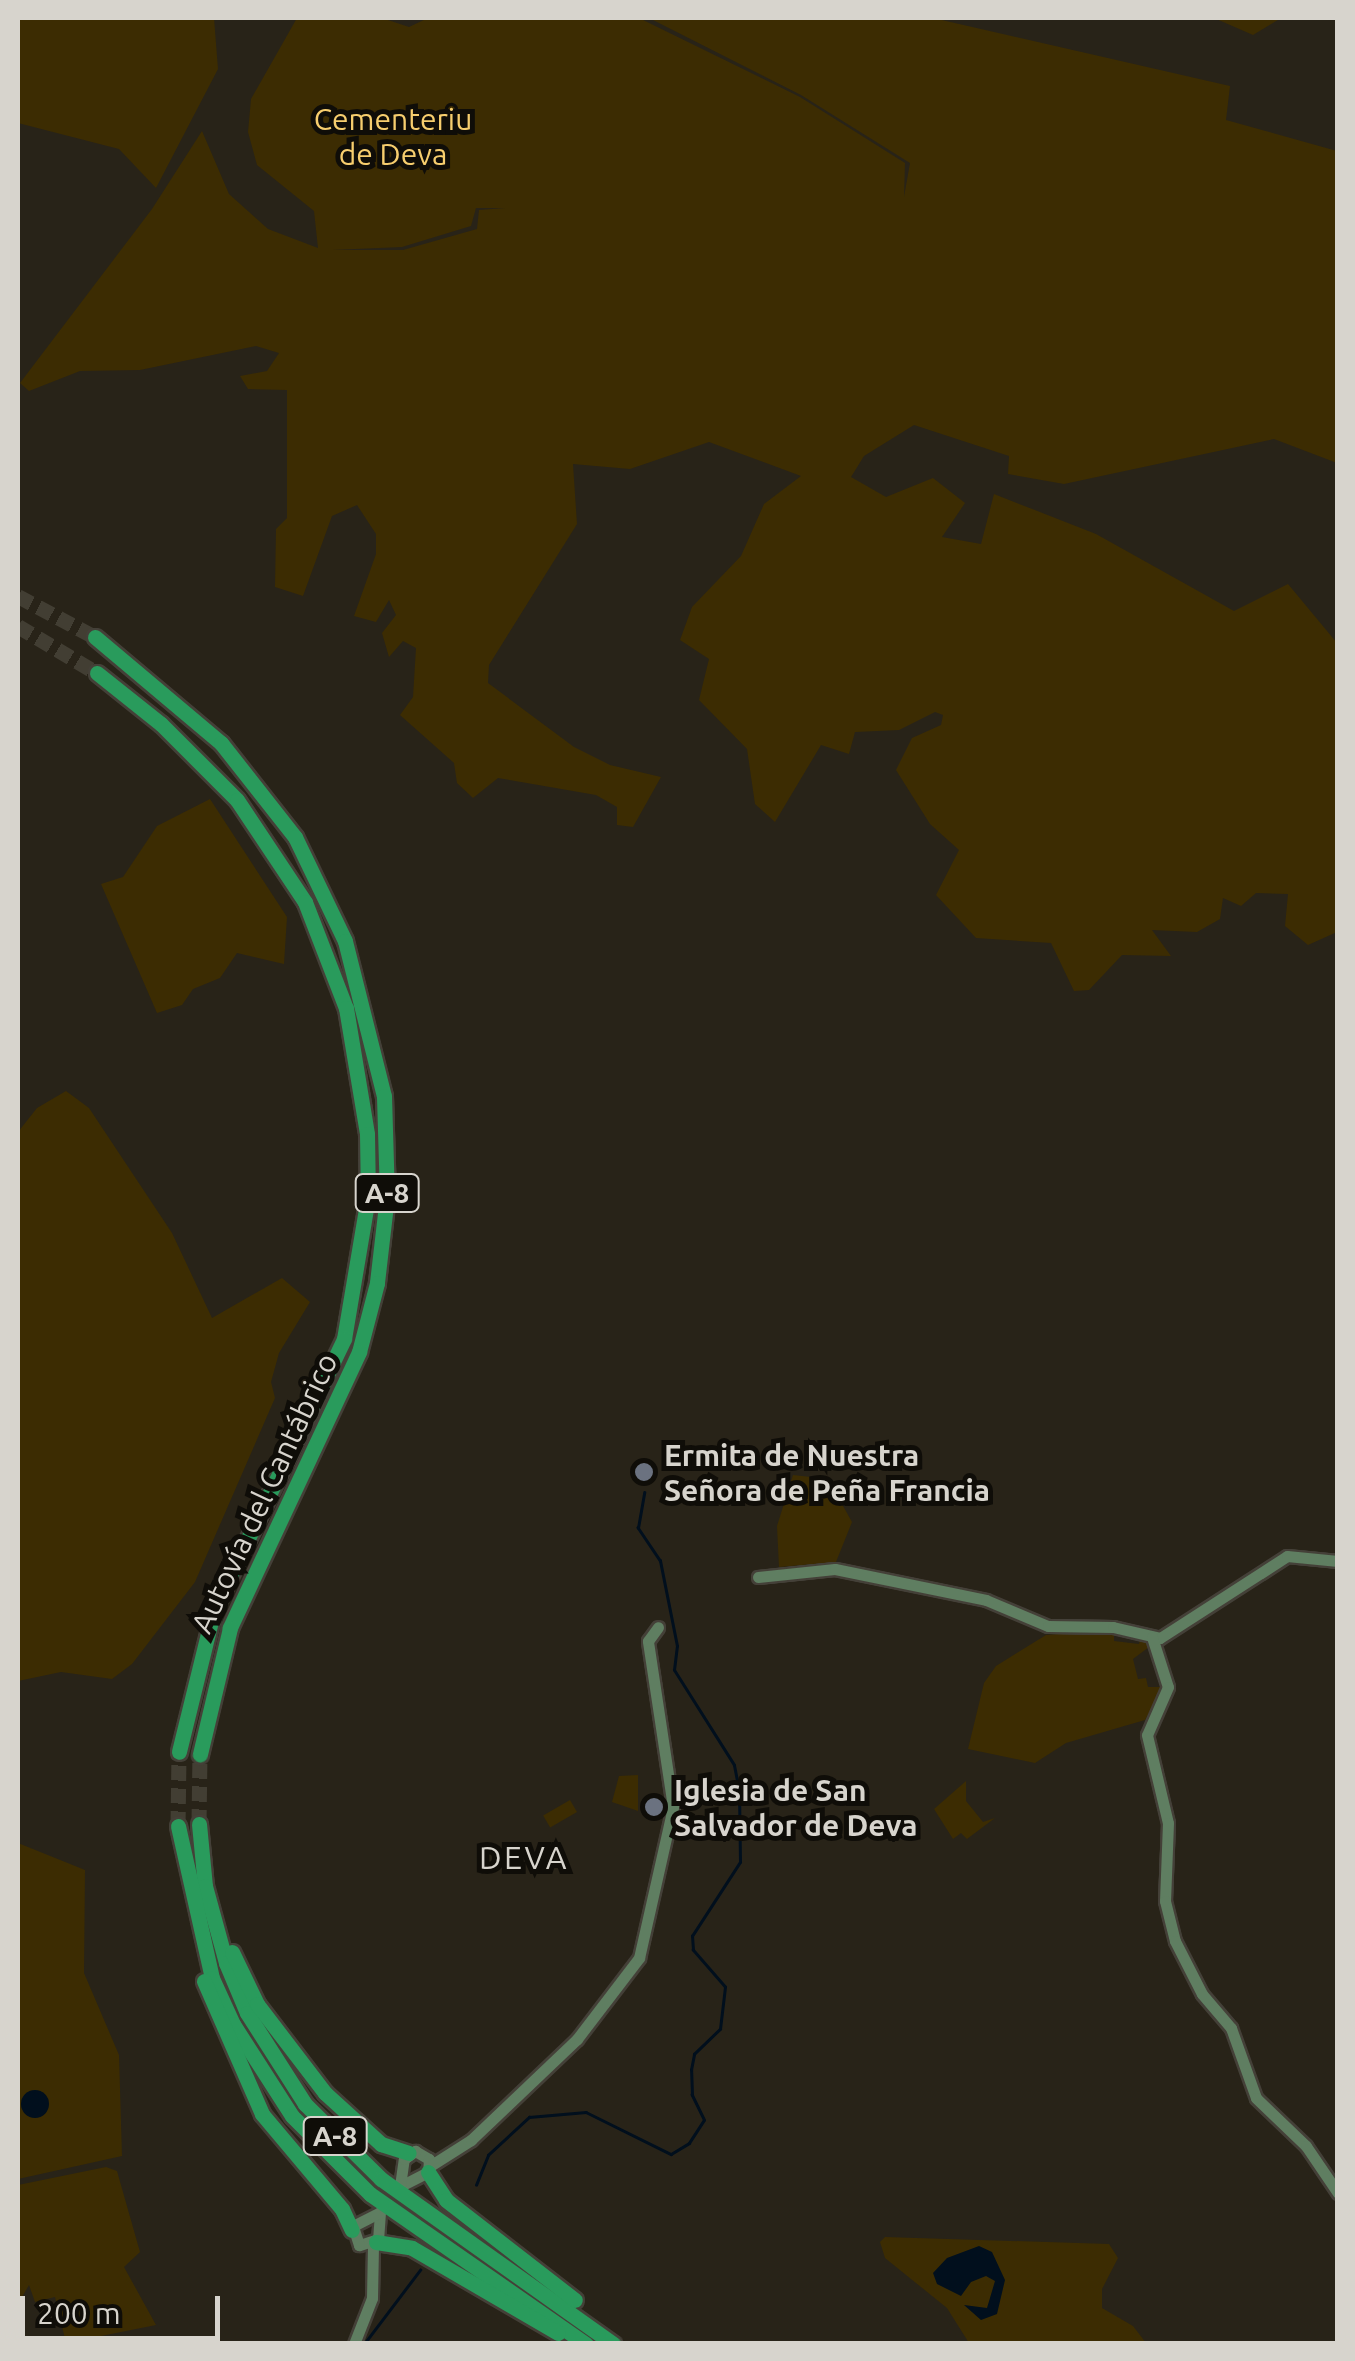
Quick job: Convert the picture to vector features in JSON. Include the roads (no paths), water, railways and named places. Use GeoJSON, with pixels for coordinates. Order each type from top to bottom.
{"type":"FeatureCollection","features":[{"type":"Feature","properties":{"kind":"highway","name":"Autovía del Cantábrico"},"geometry":{"type":"LineString","coordinates":[[95,637],[221,742],[295,837],[350,955],[384,1096],[387,1196],[377,1284],[358,1352],[230,1628],[200,1754]]}},
{"type":"Feature","properties":{"kind":"highway","name":"Autovía del Cantábrico"},"geometry":{"type":"LineString","coordinates":[[97,673],[162,724],[237,800],[305,902],[346,1008],[368,1134],[368,1197],[344,1339],[214,1609],[179,1752]]}},
{"type":"Feature","properties":{"kind":"highway","name":"A-8"},"geometry":{"type":"LineString","coordinates":[[419,2165],[381,2144],[356,2124],[256,2004],[220,1923],[199,1824],[204,1886],[226,1963],[246,2013],[305,2104],[381,2178],[613,2344]]}},
{"type":"Feature","properties":{"kind":"highway","name":"A-8"},"geometry":{"type":"LineString","coordinates":[[368,2234],[262,2114],[220,2030],[191,1939],[178,1861],[180,1833],[212,1978],[232,2024],[292,2116],[370,2194],[586,2344]]}},
{"type":"Feature","properties":{"kind":"highway"},"geometry":{"type":"LineString","coordinates":[[419,2165],[446,2200],[544,2273],[622,2344]]}},
{"type":"Feature","properties":{"kind":"highway"},"geometry":{"type":"LineString","coordinates":[[368,2234],[412,2248],[574,2344]]}},
{"type":"Feature","properties":{"kind":"street"},"geometry":{"type":"LineString","coordinates":[[758,1577],[835,1569],[986,1600],[1048,1626],[1113,1627],[1152,1636],[1170,1634],[1287,1556],[1338,1560]]}},
{"type":"Feature","properties":{"kind":"street"},"geometry":{"type":"LineString","coordinates":[[419,2165],[450,2154],[577,2039],[639,1958],[673,1807],[648,1641],[658,1627]]}},
{"type":"Feature","properties":{"kind":"street"},"geometry":{"type":"LineString","coordinates":[[1152,1636],[1168,1687],[1148,1736],[1166,1810],[1165,1901],[1174,1941],[1202,1994],[1231,2028],[1256,2098],[1306,2146],[1338,2193]]}},
{"type":"Feature","properties":{"kind":"street"},"geometry":{"type":"LineString","coordinates":[[354,2344],[372,2298],[368,2234]]}},
{"type":"Feature","properties":{"kind":"water"},"geometry":{"type":"Polygon","coordinates":[[[35,2090],[45,2094],[49,2104],[45,2114],[35,2118],[25,2114],[21,2104],[25,2094],[35,2090]]]}},
{"type":"Feature","properties":{"kind":"water"},"geometry":{"type":"Polygon","coordinates":[[[979,2246],[992,2252],[1005,2280],[997,2314],[981,2320],[964,2305],[987,2308],[995,2281],[986,2276],[971,2282],[961,2296],[937,2284],[933,2273],[947,2258],[979,2246]]]}},
{"type":"Feature","properties":{"kind":"waterway"},"geometry":{"type":"LineString","coordinates":[[476,2185],[488,2155],[529,2117],[586,2112],[671,2154],[689,2143],[704,2120],[692,2095],[691,2070],[694,2054],[720,2029],[725,1987],[693,1950],[692,1936],[740,1862],[739,1791],[734,1765],[674,1670],[677,1646],[660,1561],[638,1528],[644,1493]]}},
{"type":"Feature","properties":{"kind":"waterway"},"geometry":{"type":"LineString","coordinates":[[364,2344],[420,2270]]}},
{"type":"Feature","properties":{"kind":"tunnel"},"geometry":{"type":"LineString","coordinates":[[18,596],[95,637]]}},
{"type":"Feature","properties":{"kind":"tunnel"},"geometry":{"type":"LineString","coordinates":[[18,626],[97,673]]}},
{"type":"Feature","properties":{"kind":"tunnel"},"geometry":{"type":"LineString","coordinates":[[178,1826],[179,1752]]}},
{"type":"Feature","properties":{"kind":"tunnel"},"geometry":{"type":"LineString","coordinates":[[199,1824],[200,1754]]}},
{"type":"Feature","properties":{"kind":"place","name":"Ermita de Nuestra Señora de Peña Francia"},"geometry":{"type":"Point","coordinates":[644,1472]}},
{"type":"Feature","properties":{"kind":"place","name":"Iglesia de San Salvador de Deva"},"geometry":{"type":"Point","coordinates":[654,1807]}},
{"type":"Feature","properties":{"kind":"district","name":"DEVA"},"geometry":{"type":"Point","coordinates":[524,1857]}},
{"type":"Feature","properties":{"kind":"park label","name":"Cementeriu de Deva"},"geometry":{"type":"Point","coordinates":[393,136]}}]}
